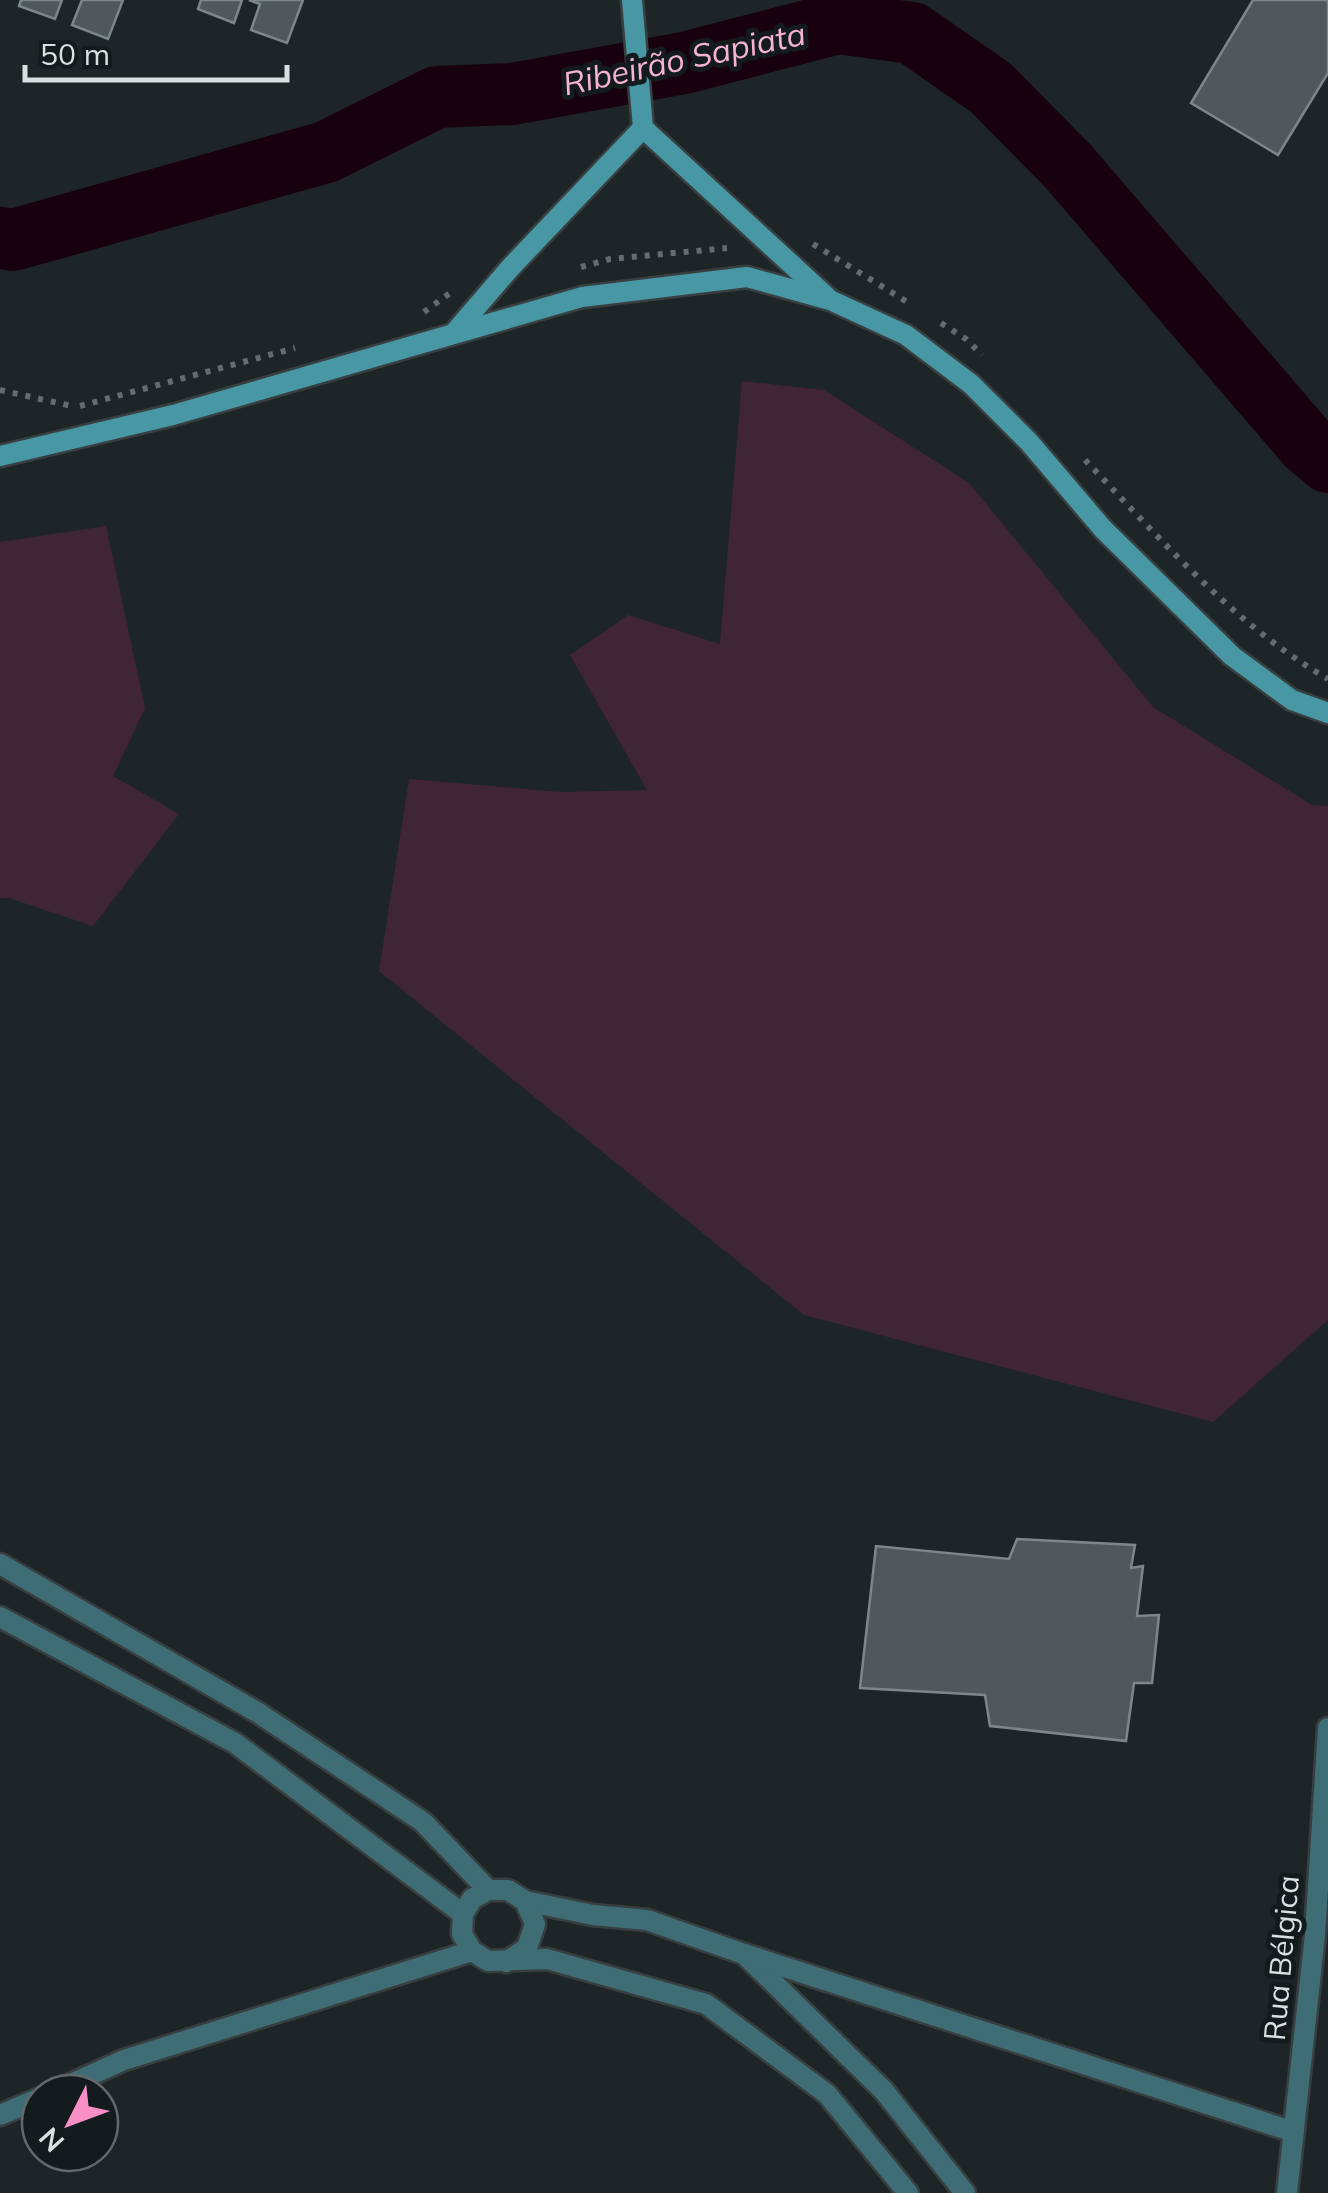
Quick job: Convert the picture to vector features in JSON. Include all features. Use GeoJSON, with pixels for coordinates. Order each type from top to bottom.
{"type":"FeatureCollection","features":[{"type":"Feature","properties":{"kind":"main road"},"geometry":{"type":"LineString","coordinates":[[632,0],[643,121],[830,300]]}},
{"type":"Feature","properties":{"kind":"main road"},"geometry":{"type":"LineString","coordinates":[[455,332],[643,121]]}},
{"type":"Feature","properties":{"kind":"main road"},"geometry":{"type":"LineString","coordinates":[[0,456],[173,415],[582,297],[747,277],[830,300],[906,335],[971,384],[1029,442],[1103,528],[1232,656],[1292,700],[1328,713]]}},
{"type":"Feature","properties":{"kind":"street"},"geometry":{"type":"LineString","coordinates":[[0,1564],[257,1712],[423,1822],[488,1890]]}},
{"type":"Feature","properties":{"kind":"street"},"geometry":{"type":"LineString","coordinates":[[0,1617],[235,1743],[463,1914]]}},
{"type":"Feature","properties":{"kind":"street","name":"Rua Bélgica"},"geometry":{"type":"LineString","coordinates":[[1287,2193],[1316,1935],[1328,1728]]}},
{"type":"Feature","properties":{"kind":"street"},"geometry":{"type":"LineString","coordinates":[[908,2193],[827,2094],[706,2004],[547,1959],[488,1961],[472,1951],[462,1934],[463,1914],[472,1899],[488,1890],[508,1890],[525,1901],[594,1916],[647,1920],[1294,2132]]}},
{"type":"Feature","properties":{"kind":"street"},"geometry":{"type":"LineString","coordinates":[[506,1962],[527,1948],[535,1924],[525,1901]]}},
{"type":"Feature","properties":{"kind":"street"},"geometry":{"type":"LineString","coordinates":[[95,2073],[124,2060],[472,1951]]}},
{"type":"Feature","properties":{"kind":"street"},"geometry":{"type":"LineString","coordinates":[[744,1954],[884,2091],[965,2193]]}},
{"type":"Feature","properties":{"kind":"path"},"geometry":{"type":"LineString","coordinates":[[0,390],[76,406]]}},
{"type":"Feature","properties":{"kind":"shaded area"},"geometry":{"type":"Polygon","coordinates":[[[742,381],[824,390],[969,483],[1153,707],[1312,805],[1328,806],[1328,1320],[1213,1422],[804,1315],[379,971],[409,779],[560,792],[647,790],[570,655],[628,615],[720,644],[742,381]]]}},
{"type":"Feature","properties":{"kind":"shaded area"},"geometry":{"type":"Polygon","coordinates":[[[106,526],[145,708],[113,776],[179,814],[93,926],[0,898],[0,542],[106,526]]]}},
{"type":"Feature","properties":{"kind":"building"},"geometry":{"type":"Polygon","coordinates":[[[21,0],[62,0],[55,19],[19,6],[21,0]]]}},
{"type":"Feature","properties":{"kind":"building"},"geometry":{"type":"Polygon","coordinates":[[[82,0],[123,0],[108,39],[72,25],[82,0]]]}},
{"type":"Feature","properties":{"kind":"building"},"geometry":{"type":"Polygon","coordinates":[[[201,0],[242,0],[234,23],[198,9],[201,0]]]}},
{"type":"Feature","properties":{"kind":"building"},"geometry":{"type":"Polygon","coordinates":[[[249,0],[303,0],[287,43],[251,30],[260,4],[249,0]]]}},
{"type":"Feature","properties":{"kind":"building"},"geometry":{"type":"Polygon","coordinates":[[[1253,0],[1328,0],[1328,73],[1278,155],[1191,103],[1253,0]]]}},
{"type":"Feature","properties":{"kind":"building"},"geometry":{"type":"Polygon","coordinates":[[[1017,1539],[1135,1545],[1131,1568],[1143,1566],[1137,1616],[1159,1615],[1152,1683],[1134,1683],[1126,1741],[990,1726],[985,1695],[860,1688],[876,1546],[1009,1559],[1017,1539]]]}},
{"type":"Feature","properties":{"kind":"waterway","name":"Ribeirão Sapiata"},"geometry":{"type":"LineString","coordinates":[[0,238],[13,240],[326,152],[437,97],[512,94],[684,63],[838,23],[912,33],[991,88],[1067,165],[1308,445],[1328,462]]}}]}
